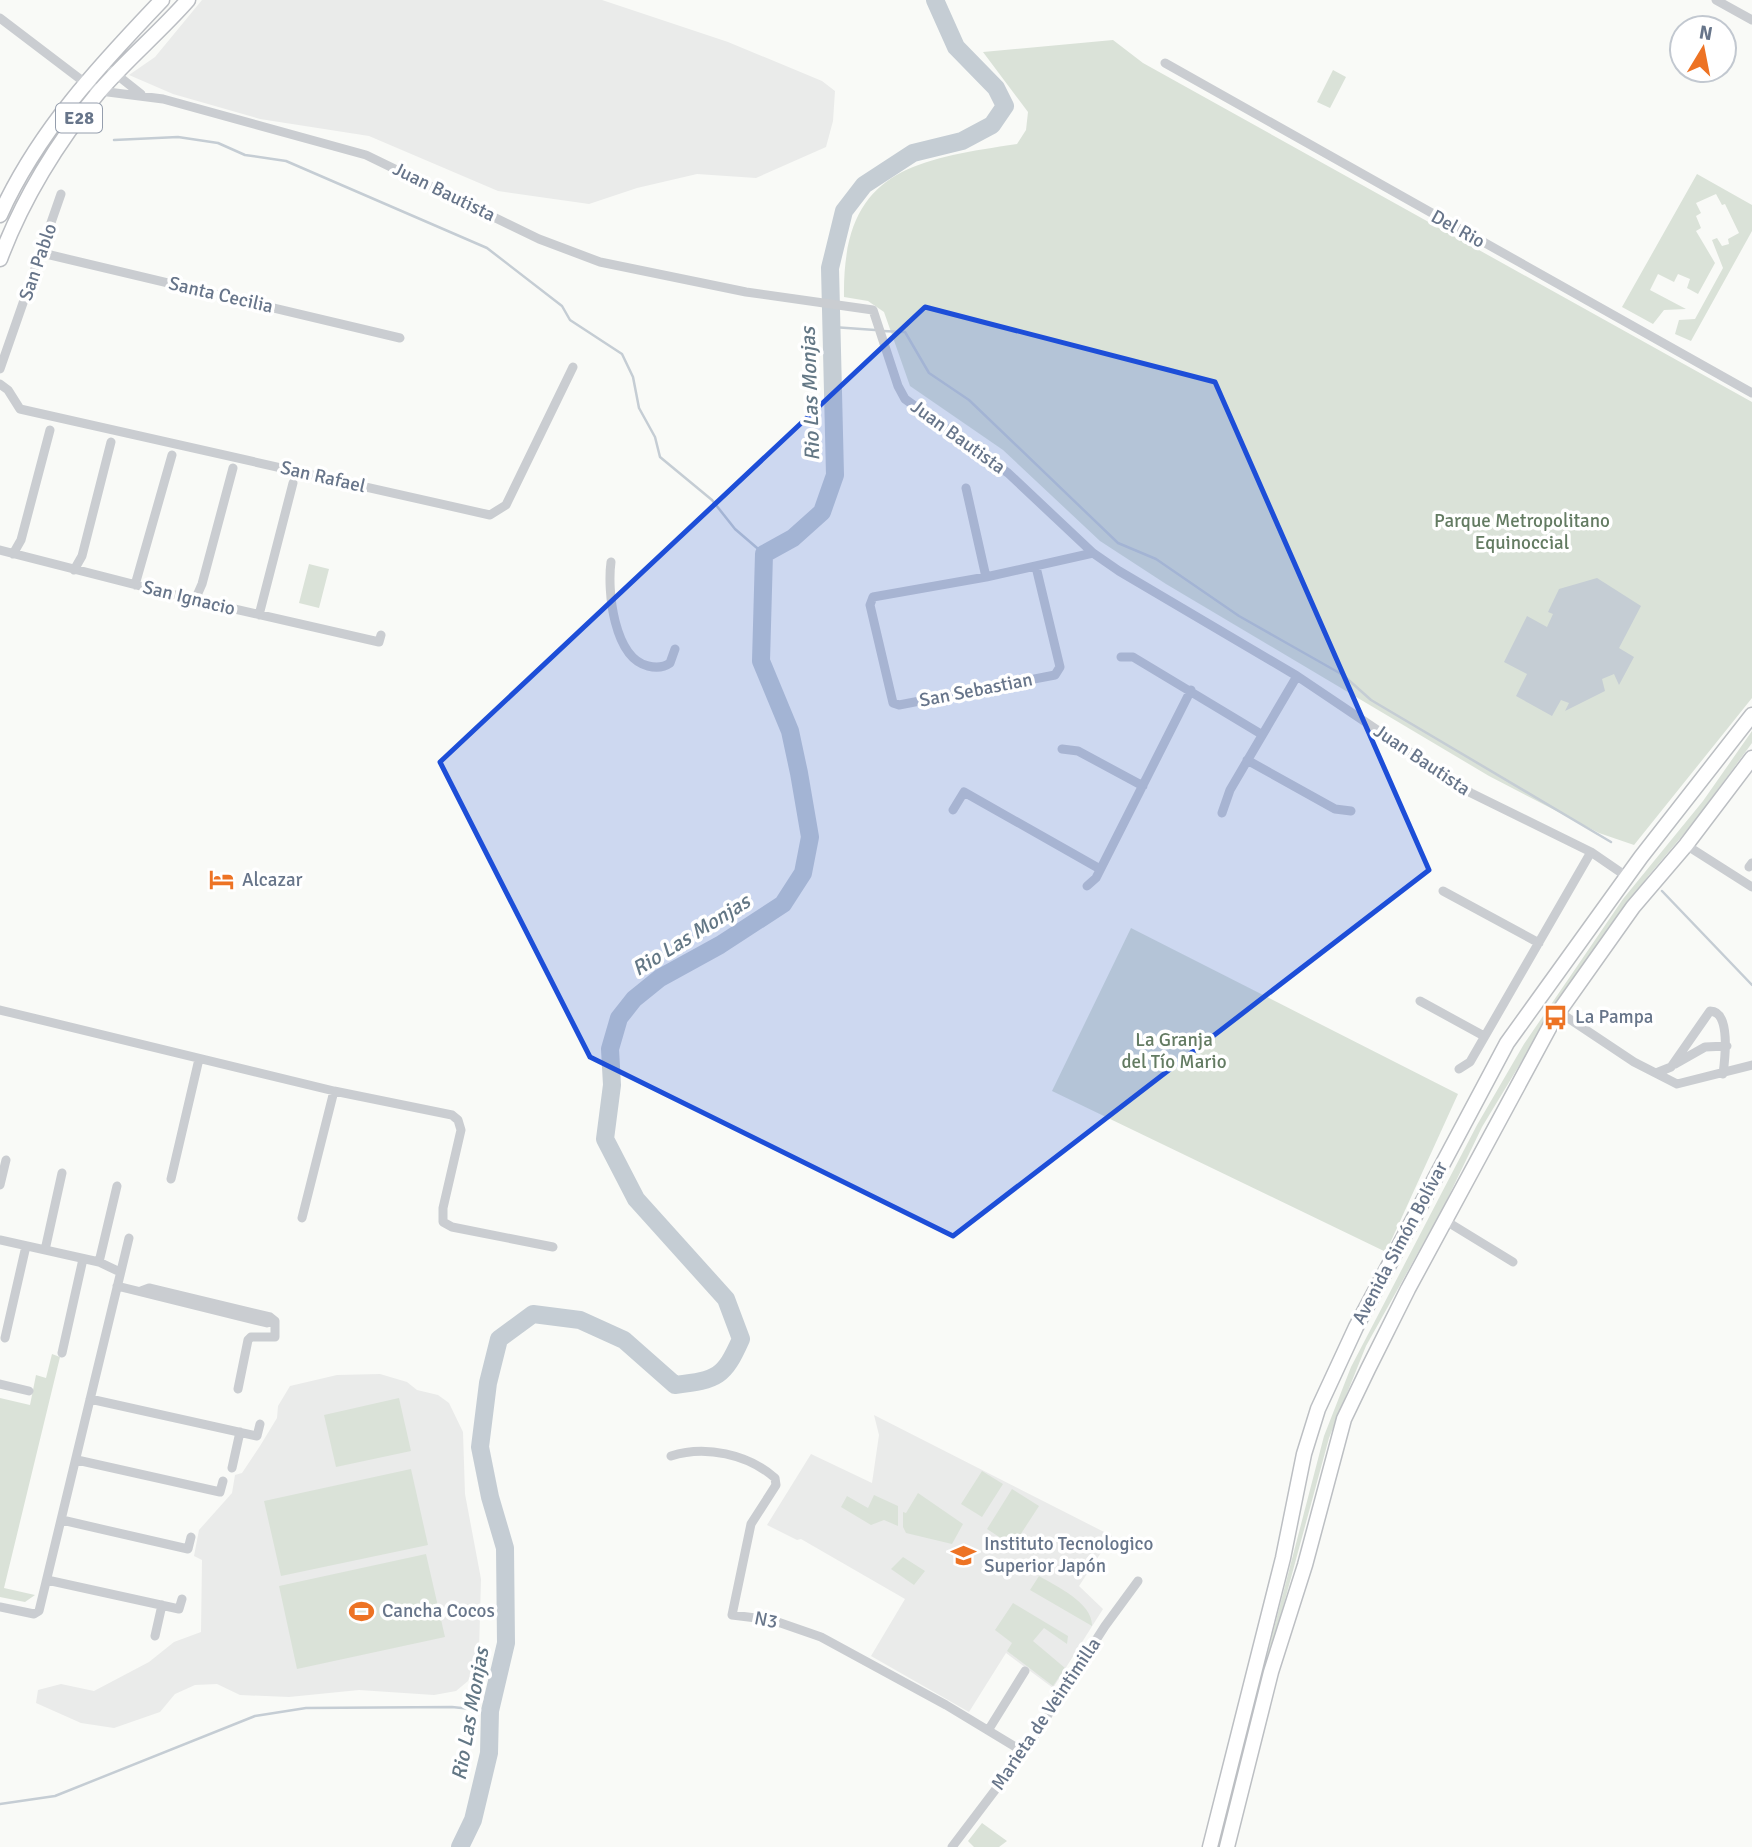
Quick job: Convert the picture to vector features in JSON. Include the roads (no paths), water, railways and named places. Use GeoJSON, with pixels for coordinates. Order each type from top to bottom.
{"type":"FeatureCollection","features":[{"type":"Feature","properties":{"kind":"main road","name":"E28"},"geometry":{"type":"LineString","coordinates":[[0,215],[15,182],[84,82],[162,0]]}},
{"type":"Feature","properties":{"kind":"main road","name":"E28"},"geometry":{"type":"LineString","coordinates":[[0,259],[35,187],[74,124],[100,91],[188,0]]}},
{"type":"Feature","properties":{"kind":"main road","name":"Avenida Simón Bolívar"},"geometry":{"type":"LineString","coordinates":[[1210,1847],[1283,1558],[1304,1454],[1318,1409],[1356,1327],[1507,1043],[1626,876],[1752,715]]}},
{"type":"Feature","properties":{"kind":"main road","name":"Avenida Simón Bolívar"},"geometry":{"type":"LineString","coordinates":[[1227,1847],[1271,1672],[1305,1565],[1344,1419],[1408,1289],[1559,1012],[1633,907],[1686,845],[1752,758]]}},
{"type":"Feature","properties":{"kind":"street"},"geometry":{"type":"LineString","coordinates":[[1716,0],[1752,20]]}},
{"type":"Feature","properties":{"kind":"street","name":"Juan Bautista"},"geometry":{"type":"LineString","coordinates":[[0,18],[84,82],[100,91],[128,96],[141,94]]}},
{"type":"Feature","properties":{"kind":"street","name":"Juan Bautista"},"geometry":{"type":"LineString","coordinates":[[101,62],[141,94],[366,155],[539,239],[586,258],[746,292],[873,310],[898,386],[905,399],[1008,473],[1093,553],[1297,676],[1471,793],[1591,852],[1626,876]]}},
{"type":"Feature","properties":{"kind":"street","name":"Del Rio"},"geometry":{"type":"LineString","coordinates":[[1165,63],[1752,393]]}},
{"type":"Feature","properties":{"kind":"street","name":"San Pablo"},"geometry":{"type":"LineString","coordinates":[[0,369],[61,194]]}},
{"type":"Feature","properties":{"kind":"street","name":"Santa Cecilia"},"geometry":{"type":"LineString","coordinates":[[41,253],[400,338]]}},
{"type":"Feature","properties":{"kind":"street","name":"San Rafael"},"geometry":{"type":"LineString","coordinates":[[0,384],[8,390],[20,409],[490,515],[506,505],[573,367]]}},
{"type":"Feature","properties":{"kind":"street"},"geometry":{"type":"LineString","coordinates":[[13,554],[21,540],[50,430]]}},
{"type":"Feature","properties":{"kind":"street"},"geometry":{"type":"LineString","coordinates":[[74,570],[82,555],[111,442]]}},
{"type":"Feature","properties":{"kind":"street"},"geometry":{"type":"LineString","coordinates":[[135,585],[172,456]]}},
{"type":"Feature","properties":{"kind":"street"},"geometry":{"type":"LineString","coordinates":[[195,600],[202,584],[233,468]]}},
{"type":"Feature","properties":{"kind":"street"},"geometry":{"type":"LineString","coordinates":[[258,615],[293,483]]}},
{"type":"Feature","properties":{"kind":"street"},"geometry":{"type":"LineString","coordinates":[[966,488],[986,577]]}},
{"type":"Feature","properties":{"kind":"street","name":"San Ignacio"},"geometry":{"type":"LineString","coordinates":[[0,550],[258,615],[380,639]]}},
{"type":"Feature","properties":{"kind":"street","name":"San Sebastian"},"geometry":{"type":"LineString","coordinates":[[1036,567],[1060,667],[1055,675],[899,705],[893,703],[870,605],[873,597],[1036,567],[1093,553]]}},
{"type":"Feature","properties":{"kind":"street"},"geometry":{"type":"LineString","coordinates":[[611,562],[611,602],[628,652],[643,664],[661,667],[670,663],[676,649]]}},
{"type":"Feature","properties":{"kind":"street"},"geometry":{"type":"LineString","coordinates":[[1121,657],[1133,657],[1261,734]]}},
{"type":"Feature","properties":{"kind":"street"},"geometry":{"type":"LineString","coordinates":[[1222,813],[1230,790],[1297,676]]}},
{"type":"Feature","properties":{"kind":"street"},"geometry":{"type":"LineString","coordinates":[[1087,886],[1100,869],[1191,691]]}},
{"type":"Feature","properties":{"kind":"street"},"geometry":{"type":"LineString","coordinates":[[1062,749],[1078,751],[1143,786]]}},
{"type":"Feature","properties":{"kind":"street"},"geometry":{"type":"LineString","coordinates":[[1247,760],[1335,810],[1351,811]]}},
{"type":"Feature","properties":{"kind":"street"},"geometry":{"type":"LineString","coordinates":[[953,810],[964,792],[1100,869]]}},
{"type":"Feature","properties":{"kind":"street"},"geometry":{"type":"LineString","coordinates":[[1686,845],[1752,887]]}},
{"type":"Feature","properties":{"kind":"street"},"geometry":{"type":"LineString","coordinates":[[1458,1069],[1470,1062],[1591,852]]}},
{"type":"Feature","properties":{"kind":"street"},"geometry":{"type":"LineString","coordinates":[[1443,891],[1539,943]]}},
{"type":"Feature","properties":{"kind":"street"},"geometry":{"type":"LineString","coordinates":[[1420,1001],[1484,1036]]}},
{"type":"Feature","properties":{"kind":"street"},"geometry":{"type":"LineString","coordinates":[[0,1010],[334,1091],[453,1115],[461,1130],[443,1208],[443,1222],[453,1227],[553,1247]]}},
{"type":"Feature","properties":{"kind":"street"},"geometry":{"type":"LineString","coordinates":[[1671,1067],[1710,1011],[1720,1015],[1727,1046],[1723,1074]]}},
{"type":"Feature","properties":{"kind":"street"},"geometry":{"type":"LineString","coordinates":[[1559,1012],[1677,1084],[1752,1065]]}},
{"type":"Feature","properties":{"kind":"street"},"geometry":{"type":"LineString","coordinates":[[1656,1073],[1705,1047],[1727,1046]]}},
{"type":"Feature","properties":{"kind":"street"},"geometry":{"type":"LineString","coordinates":[[170,1179],[199,1059]]}},
{"type":"Feature","properties":{"kind":"street"},"geometry":{"type":"LineString","coordinates":[[302,1218],[334,1091]]}},
{"type":"Feature","properties":{"kind":"street"},"geometry":{"type":"LineString","coordinates":[[0,1185],[6,1160]]}},
{"type":"Feature","properties":{"kind":"street"},"geometry":{"type":"LineString","coordinates":[[45,1250],[62,1173]]}},
{"type":"Feature","properties":{"kind":"street"},"geometry":{"type":"LineString","coordinates":[[99,1262],[117,1186]]}},
{"type":"Feature","properties":{"kind":"street"},"geometry":{"type":"LineString","coordinates":[[1446,1221],[1513,1262]]}},
{"type":"Feature","properties":{"kind":"street"},"geometry":{"type":"LineString","coordinates":[[0,1607],[34,1615],[39,1611],[129,1238]]}},
{"type":"Feature","properties":{"kind":"street"},"geometry":{"type":"LineString","coordinates":[[0,1240],[99,1262],[120,1272]]}},
{"type":"Feature","properties":{"kind":"street"},"geometry":{"type":"LineString","coordinates":[[5,1338],[26,1246]]}},
{"type":"Feature","properties":{"kind":"street"},"geometry":{"type":"LineString","coordinates":[[62,1353],[83,1259]]}},
{"type":"Feature","properties":{"kind":"street"},"geometry":{"type":"LineString","coordinates":[[117,1286],[267,1323],[275,1321],[275,1337],[251,1337],[248,1340],[238,1390]]}},
{"type":"Feature","properties":{"kind":"street"},"geometry":{"type":"LineString","coordinates":[[0,1384],[29,1391]]}},
{"type":"Feature","properties":{"kind":"street"},"geometry":{"type":"LineString","coordinates":[[90,1399],[257,1436],[260,1424]]}},
{"type":"Feature","properties":{"kind":"street"},"geometry":{"type":"LineString","coordinates":[[232,1468],[240,1432]]}},
{"type":"Feature","properties":{"kind":"street","name":"N3"},"geometry":{"type":"LineString","coordinates":[[671,1456],[690,1451],[723,1453],[754,1465],[775,1478],[776,1485],[751,1524],[732,1615],[772,1620],[821,1637],[1024,1752]]}},
{"type":"Feature","properties":{"kind":"street"},"geometry":{"type":"LineString","coordinates":[[77,1460],[220,1492],[223,1481]]}},
{"type":"Feature","properties":{"kind":"street"},"geometry":{"type":"LineString","coordinates":[[62,1520],[188,1549],[191,1537]]}},
{"type":"Feature","properties":{"kind":"street"},"geometry":{"type":"LineString","coordinates":[[47,1580],[179,1609],[182,1599]]}},
{"type":"Feature","properties":{"kind":"street","name":"Marieta de Veintimilla"},"geometry":{"type":"LineString","coordinates":[[952,1847],[1024,1752],[1105,1626],[1138,1581]]}},
{"type":"Feature","properties":{"kind":"street"},"geometry":{"type":"LineString","coordinates":[[155,1636],[162,1605]]}},
{"type":"Feature","properties":{"kind":"street"},"geometry":{"type":"LineString","coordinates":[[989,1730],[1025,1671]]}},
{"type":"Feature","properties":{"kind":"waterway","name":"Rio Las Monjas"},"geometry":{"type":"LineString","coordinates":[[460,1847],[473,1820],[489,1753],[490,1711],[506,1643],[505,1548],[490,1497],[480,1447],[488,1383],[499,1339],[533,1314],[580,1320],[624,1340],[675,1385],[701,1381],[718,1374],[730,1362],[741,1339],[726,1299],[636,1199],[605,1139],[612,1085],[610,1049],[619,1018],[634,999],[660,978],[720,945],[783,904],[803,873],[810,837],[799,773],[790,731],[761,661],[764,554],[793,538],[822,512],[835,475],[830,268],[844,211],[864,185],[913,153],[962,141],[992,125],[1005,106],[996,88],[956,47],[935,0]]}},
{"type":"Feature","properties":{"kind":"waterway"},"geometry":{"type":"LineString","coordinates":[[114,140],[178,137],[218,143],[245,155],[286,161],[487,248],[562,306],[570,320],[622,354],[633,377],[639,408],[655,437],[660,457],[712,500],[735,529],[764,554]]}},
{"type":"Feature","properties":{"kind":"waterway"},"geometry":{"type":"LineString","coordinates":[[833,327],[875,330]]}},
{"type":"Feature","properties":{"kind":"waterway"},"geometry":{"type":"LineString","coordinates":[[882,331],[905,332],[929,373],[969,400],[1118,543],[1156,559],[1239,616],[1343,675],[1371,700],[1611,842]]}},
{"type":"Feature","properties":{"kind":"waterway"},"geometry":{"type":"LineString","coordinates":[[1662,891],[1752,985]]}},
{"type":"Feature","properties":{"kind":"waterway"},"geometry":{"type":"LineString","coordinates":[[0,1804],[55,1796],[255,1716],[306,1708],[452,1707],[490,1711]]}},
{"type":"Feature","properties":{"kind":"place","name":"Alcazar"},"geometry":{"type":"Point","coordinates":[222,880]}},
{"type":"Feature","properties":{"kind":"place","name":"La Pampa"},"geometry":{"type":"Point","coordinates":[1555,1017]}},
{"type":"Feature","properties":{"kind":"place","name":"Instituto Tecnologico Superior Japón"},"geometry":{"type":"Point","coordinates":[964,1555]}},
{"type":"Feature","properties":{"kind":"place","name":"Cancha Cocos"},"geometry":{"type":"Point","coordinates":[362,1611]}},
{"type":"Feature","properties":{"kind":"park label","name":"Parque Metropolitano Equinoccial"},"geometry":{"type":"Point","coordinates":[1522,532]}},
{"type":"Feature","properties":{"kind":"park label","name":"La Granja del Tío Mario"},"geometry":{"type":"Point","coordinates":[1174,1051]}}]}
